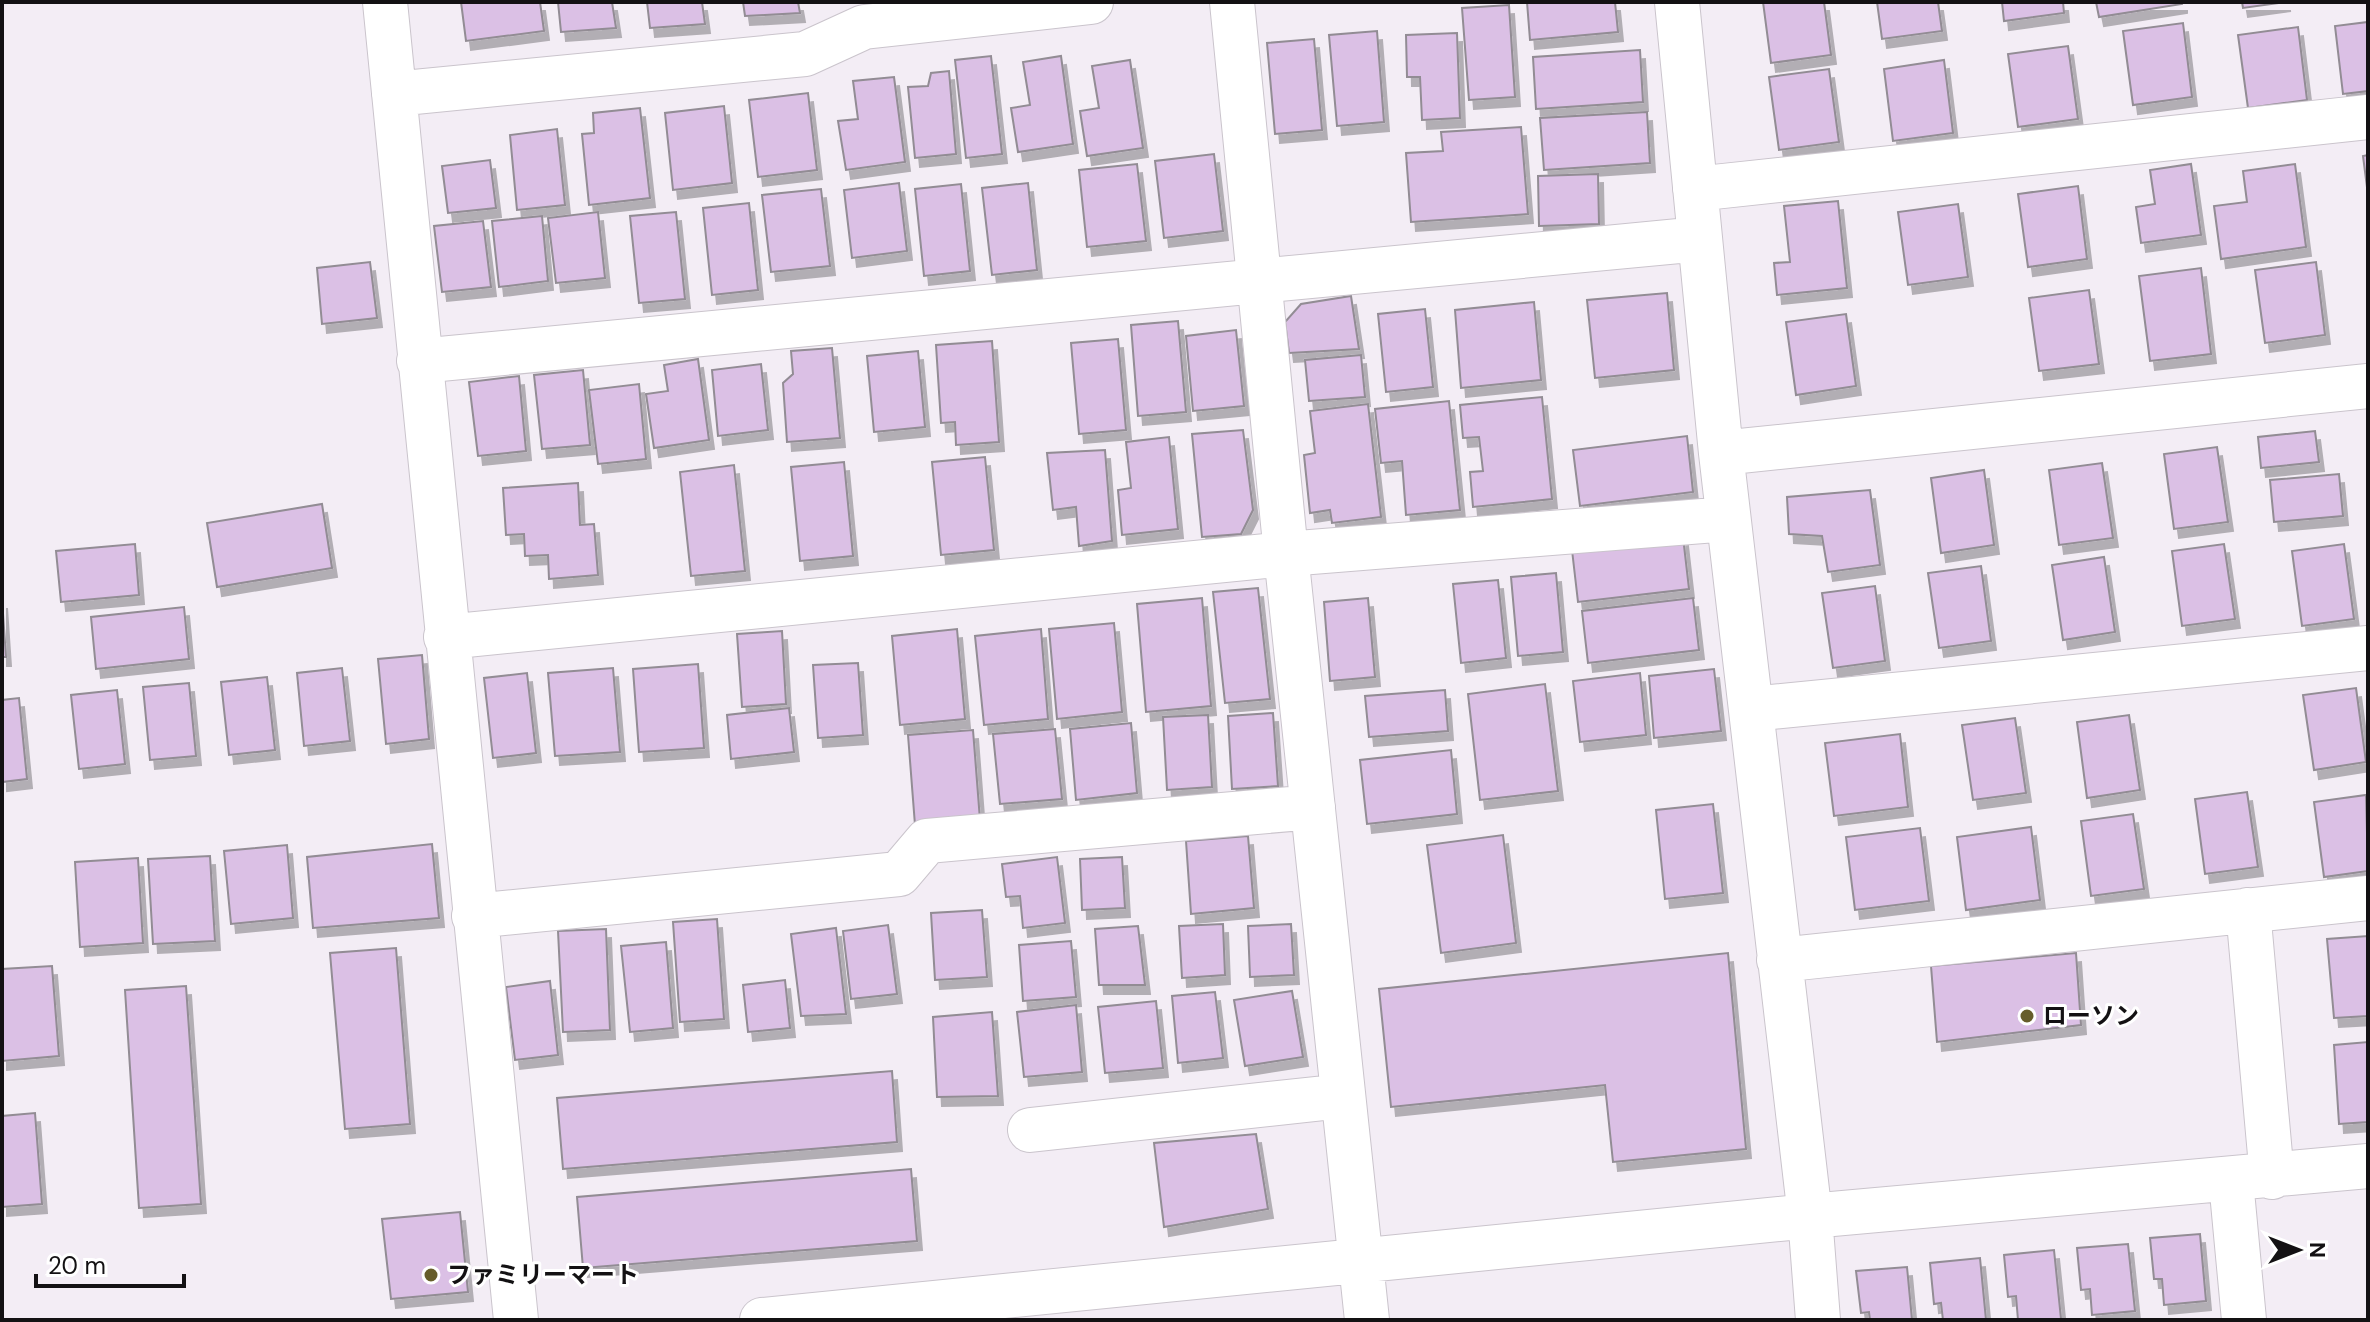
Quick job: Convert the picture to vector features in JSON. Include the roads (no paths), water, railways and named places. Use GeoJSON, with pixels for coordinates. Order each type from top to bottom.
{"type":"FeatureCollection","features":[{"type":"Feature","properties":{"kind":"street"},"geometry":{"type":"LineString","coordinates":[[385,2],[516,1320]]}},
{"type":"Feature","properties":{"kind":"street"},"geometry":{"type":"LineString","coordinates":[[394,94],[805,54],[864,27],[1091,2]]}},
{"type":"Feature","properties":{"kind":"street"},"geometry":{"type":"LineString","coordinates":[[1232,2],[1286,554],[1367,1320]]}},
{"type":"Feature","properties":{"kind":"street"},"geometry":{"type":"LineString","coordinates":[[1677,2],[1728,519],[1810,1216],[1818,1320]]}},
{"type":"Feature","properties":{"kind":"street"},"geometry":{"type":"LineString","coordinates":[[1695,189],[2368,117]]}},
{"type":"Feature","properties":{"kind":"street"},"geometry":{"type":"LineString","coordinates":[[419,361],[1700,239]]}},
{"type":"Feature","properties":{"kind":"street"},"geometry":{"type":"LineString","coordinates":[[1721,453],[2368,386]]}},
{"type":"Feature","properties":{"kind":"street"},"geometry":{"type":"LineString","coordinates":[[446,637],[1286,554],[1728,519]]}},
{"type":"Feature","properties":{"kind":"street"},"geometry":{"type":"LineString","coordinates":[[1751,709],[2368,648]]}},
{"type":"Feature","properties":{"kind":"street"},"geometry":{"type":"LineString","coordinates":[[474,916],[899,874],[927,841],[1313,807]]}},
{"type":"Feature","properties":{"kind":"street"},"geometry":{"type":"LineString","coordinates":[[1779,960],[2368,898]]}},
{"type":"Feature","properties":{"kind":"street"},"geometry":{"type":"LineString","coordinates":[[2244,1320],[2252,1179],[2248,910]]}},
{"type":"Feature","properties":{"kind":"street"},"geometry":{"type":"LineString","coordinates":[[1030,1130],[1343,1096]]}},
{"type":"Feature","properties":{"kind":"street"},"geometry":{"type":"LineString","coordinates":[[762,1320],[1810,1216],[2252,1179],[2368,1166]]}},
{"type":"Feature","properties":{"kind":"place","name":"ローソン"},"geometry":{"type":"Point","coordinates":[2027,1016]}},
{"type":"Feature","properties":{"kind":"place","name":"ファミリーマート"},"geometry":{"type":"Point","coordinates":[431,1275]}}]}
